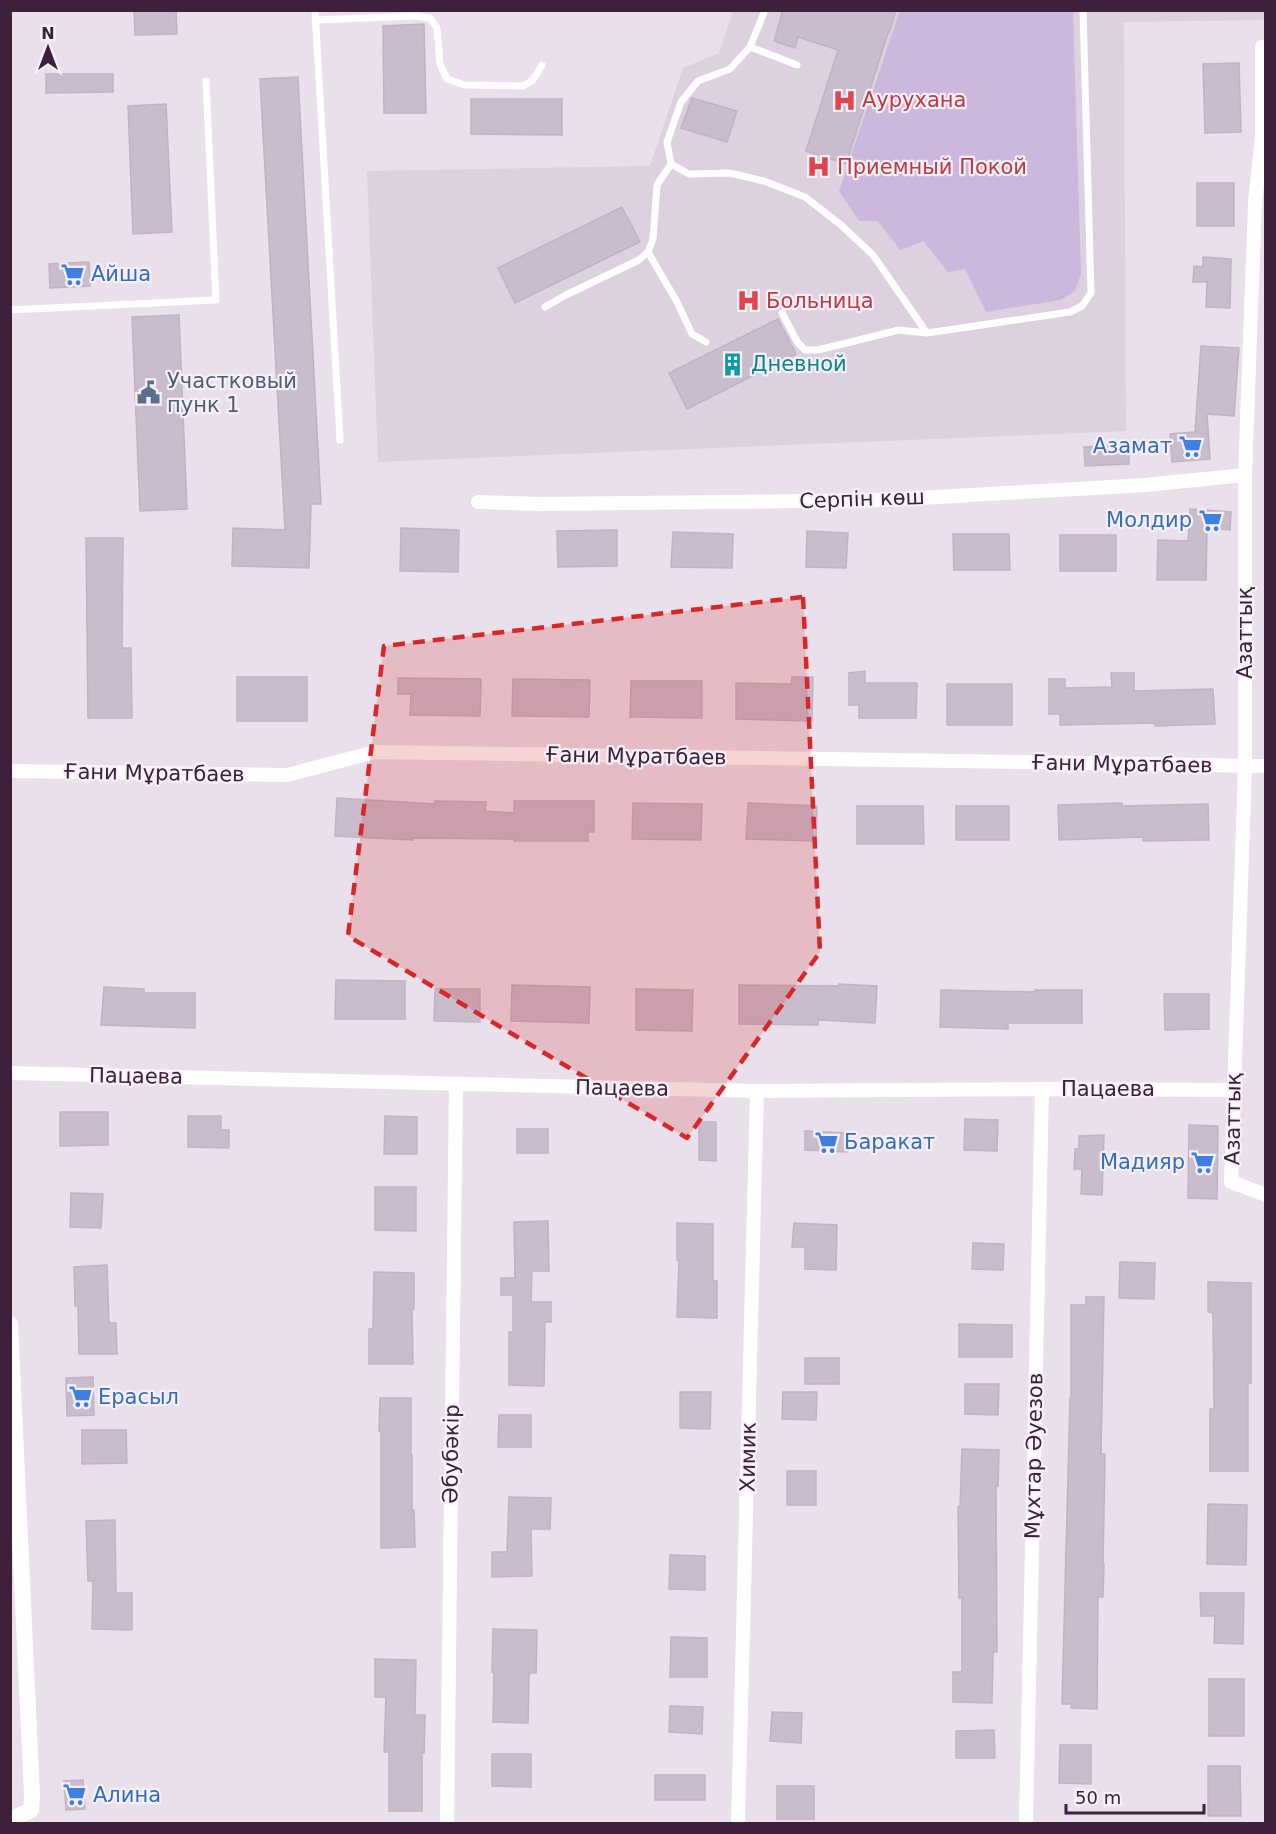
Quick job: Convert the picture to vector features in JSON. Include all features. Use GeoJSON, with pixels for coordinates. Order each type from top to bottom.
{"type":"FeatureCollection","features":[{"type":"Feature","properties":{"kind":"street","name":"Азаттық"},"geometry":{"type":"LineString","coordinates":[[1262,47],[1260,203],[1245,475],[1245,766],[1231,1182],[1266,1196]]}},
{"type":"Feature","properties":{"kind":"street","name":"Серпін көш"},"geometry":{"type":"LineString","coordinates":[[478,502],[541,504],[886,500],[1145,485],[1245,475]]}},
{"type":"Feature","properties":{"kind":"street","name":"Ғани Мұратбаев"},"geometry":{"type":"LineString","coordinates":[[10,771],[287,775],[375,752],[1266,766]]}},
{"type":"Feature","properties":{"kind":"street","name":"Пацаева"},"geometry":{"type":"LineString","coordinates":[[10,1073],[757,1091],[1233,1090]]}},
{"type":"Feature","properties":{"kind":"street","name":"Әбубәкір"},"geometry":{"type":"LineString","coordinates":[[447,1824],[456,1084]]}},
{"type":"Feature","properties":{"kind":"street","name":"Мұхтар Әуезов"},"geometry":{"type":"LineString","coordinates":[[1026,1824],[1042,1089]]}},
{"type":"Feature","properties":{"kind":"street","name":"Химик"},"geometry":{"type":"LineString","coordinates":[[738,1824],[757,1091]]}},
{"type":"Feature","properties":{"kind":"street"},"geometry":{"type":"LineString","coordinates":[[10,1324],[32,1795],[31,1817],[10,1820]]}},
{"type":"Feature","properties":{"kind":"lane"},"geometry":{"type":"LineString","coordinates":[[315,10],[340,440]]}},
{"type":"Feature","properties":{"kind":"lane"},"geometry":{"type":"LineString","coordinates":[[545,307],[639,260],[648,252],[653,240],[657,185],[671,164],[667,142],[681,102],[698,81],[730,69],[750,46],[765,10]]}},
{"type":"Feature","properties":{"kind":"lane"},"geometry":{"type":"LineString","coordinates":[[782,313],[798,343],[805,350],[818,350],[899,330],[927,333],[1070,312],[1082,306],[1090,293],[1083,10]]}},
{"type":"Feature","properties":{"kind":"lane"},"geometry":{"type":"LineString","coordinates":[[315,20],[416,16],[430,18],[437,28],[440,64],[447,79],[465,85],[523,86],[533,80],[542,65]]}},
{"type":"Feature","properties":{"kind":"lane"},"geometry":{"type":"LineString","coordinates":[[750,46],[797,64]]}},
{"type":"Feature","properties":{"kind":"lane"},"geometry":{"type":"LineString","coordinates":[[10,310],[216,300],[206,81]]}},
{"type":"Feature","properties":{"kind":"lane"},"geometry":{"type":"LineString","coordinates":[[671,164],[689,174],[730,173],[764,181],[805,197],[841,225],[873,255],[927,333]]}},
{"type":"Feature","properties":{"kind":"lane"},"geometry":{"type":"LineString","coordinates":[[648,252],[677,302],[692,334],[706,342]]}},
{"type":"Feature","properties":{"kind":"highlighted area"},"geometry":{"type":"Polygon","coordinates":[[[803,597],[820,952],[687,1138],[348,936],[384,646],[803,597]]]}},
{"type":"Feature","properties":{"kind":"shaded area","name":"Больница"},"geometry":{"type":"Polygon","coordinates":[[[733,11],[1265,11],[1265,20],[1124,22],[1126,431],[378,462],[367,171],[650,166],[683,68],[719,53],[733,11]]]}},
{"type":"Feature","properties":{"kind":"shaded area"},"geometry":{"type":"Polygon","coordinates":[[[900,11],[1073,11],[1081,273],[1075,291],[1060,300],[986,312],[965,269],[948,272],[923,241],[900,250],[878,221],[859,221],[839,191],[900,11]]]}},
{"type":"Feature","properties":{"kind":"building"},"geometry":{"type":"Polygon","coordinates":[[[134,10],[176,10],[177,34],[135,35],[134,10]]]}},
{"type":"Feature","properties":{"kind":"building","name":"Аурухана"},"geometry":{"type":"Polygon","coordinates":[[[783,10],[896,10],[846,164],[806,151],[838,50],[798,37],[795,48],[774,41],[783,10]]]}},
{"type":"Feature","properties":{"kind":"building"},"geometry":{"type":"Polygon","coordinates":[[[424,24],[426,113],[384,113],[383,26],[424,24]]]}},
{"type":"Feature","properties":{"kind":"building"},"geometry":{"type":"Polygon","coordinates":[[[1239,63],[1241,132],[1205,133],[1203,64],[1239,63]]]}},
{"type":"Feature","properties":{"kind":"building"},"geometry":{"type":"Polygon","coordinates":[[[46,74],[113,74],[113,92],[46,93],[46,74]]]}},
{"type":"Feature","properties":{"kind":"building"},"geometry":{"type":"Polygon","coordinates":[[[298,77],[321,504],[311,504],[309,568],[232,566],[233,528],[285,530],[260,79],[298,77]]]}},
{"type":"Feature","properties":{"kind":"building"},"geometry":{"type":"Polygon","coordinates":[[[692,98],[737,111],[727,142],[681,128],[692,98]]]}},
{"type":"Feature","properties":{"kind":"building"},"geometry":{"type":"Polygon","coordinates":[[[471,99],[562,99],[562,135],[471,134],[471,99]]]}},
{"type":"Feature","properties":{"kind":"building"},"geometry":{"type":"Polygon","coordinates":[[[166,104],[172,232],[133,234],[128,106],[166,104]]]}},
{"type":"Feature","properties":{"kind":"building"},"geometry":{"type":"Polygon","coordinates":[[[1197,183],[1234,183],[1234,226],[1197,226],[1197,183]]]}},
{"type":"Feature","properties":{"kind":"building"},"geometry":{"type":"Polygon","coordinates":[[[622,207],[640,242],[515,303],[498,268],[622,207]]]}},
{"type":"Feature","properties":{"kind":"building"},"geometry":{"type":"Polygon","coordinates":[[[1203,257],[1231,259],[1230,308],[1206,307],[1207,282],[1193,282],[1194,266],[1203,267],[1203,257]]]}},
{"type":"Feature","properties":{"kind":"building"},"geometry":{"type":"Polygon","coordinates":[[[89,262],[90,286],[50,288],[49,264],[89,262]]]}},
{"type":"Feature","properties":{"kind":"building"},"geometry":{"type":"Polygon","coordinates":[[[179,315],[187,509],[140,511],[132,317],[179,315]]]}},
{"type":"Feature","properties":{"kind":"building","name":"Дневной"},"geometry":{"type":"Polygon","coordinates":[[[778,319],[796,354],[687,409],[669,373],[778,319]]]}},
{"type":"Feature","properties":{"kind":"building"},"geometry":{"type":"Polygon","coordinates":[[[1201,346],[1239,348],[1234,416],[1207,414],[1210,459],[1172,462],[1170,434],[1195,432],[1201,346]]]}},
{"type":"Feature","properties":{"kind":"building"},"geometry":{"type":"Polygon","coordinates":[[[1129,445],[1129,464],[1085,466],[1084,447],[1129,445]]]}},
{"type":"Feature","properties":{"kind":"building"},"geometry":{"type":"Polygon","coordinates":[[[1190,509],[1231,512],[1230,530],[1207,528],[1206,580],[1157,580],[1158,540],[1188,541],[1190,509]]]}},
{"type":"Feature","properties":{"kind":"building"},"geometry":{"type":"Polygon","coordinates":[[[401,528],[459,530],[458,572],[400,571],[401,528]]]}},
{"type":"Feature","properties":{"kind":"building"},"geometry":{"type":"Polygon","coordinates":[[[617,530],[617,566],[558,567],[557,531],[617,530]]]}},
{"type":"Feature","properties":{"kind":"building"},"geometry":{"type":"Polygon","coordinates":[[[807,531],[848,533],[846,568],[806,567],[807,531]]]}},
{"type":"Feature","properties":{"kind":"building"},"geometry":{"type":"Polygon","coordinates":[[[673,532],[733,534],[732,568],[671,567],[673,532]]]}},
{"type":"Feature","properties":{"kind":"building"},"geometry":{"type":"Polygon","coordinates":[[[953,534],[1009,534],[1010,570],[954,570],[953,534]]]}},
{"type":"Feature","properties":{"kind":"building"},"geometry":{"type":"Polygon","coordinates":[[[1060,535],[1116,535],[1116,571],[1060,571],[1060,535]]]}},
{"type":"Feature","properties":{"kind":"building"},"geometry":{"type":"Polygon","coordinates":[[[86,538],[123,538],[122,648],[131,648],[132,718],[88,718],[86,538]]]}},
{"type":"Feature","properties":{"kind":"building"},"geometry":{"type":"Polygon","coordinates":[[[865,671],[865,683],[917,683],[916,718],[859,718],[859,705],[849,705],[849,673],[865,671]]]}},
{"type":"Feature","properties":{"kind":"building"},"geometry":{"type":"Polygon","coordinates":[[[1111,673],[1134,673],[1134,691],[1213,689],[1215,724],[1060,725],[1060,714],[1049,714],[1049,679],[1065,679],[1065,688],[1112,687],[1111,673]]]}},
{"type":"Feature","properties":{"kind":"building"},"geometry":{"type":"Polygon","coordinates":[[[237,677],[307,677],[307,721],[237,721],[237,677]]]}},
{"type":"Feature","properties":{"kind":"building"},"geometry":{"type":"Polygon","coordinates":[[[792,677],[813,677],[812,721],[736,719],[736,683],[791,684],[792,677]]]}},
{"type":"Feature","properties":{"kind":"building"},"geometry":{"type":"Polygon","coordinates":[[[398,678],[481,679],[480,716],[410,715],[411,694],[398,694],[398,678]]]}},
{"type":"Feature","properties":{"kind":"building"},"geometry":{"type":"Polygon","coordinates":[[[513,679],[590,680],[589,717],[512,716],[513,679]]]}},
{"type":"Feature","properties":{"kind":"building"},"geometry":{"type":"Polygon","coordinates":[[[631,681],[702,681],[702,718],[630,717],[631,681]]]}},
{"type":"Feature","properties":{"kind":"building"},"geometry":{"type":"Polygon","coordinates":[[[947,684],[1012,684],[1012,725],[947,725],[947,684]]]}},
{"type":"Feature","properties":{"kind":"building"},"geometry":{"type":"Polygon","coordinates":[[[337,798],[435,804],[435,801],[486,802],[485,811],[514,813],[514,801],[594,801],[594,832],[588,832],[588,841],[413,838],[413,840],[335,836],[337,798]]]}},
{"type":"Feature","properties":{"kind":"building"},"geometry":{"type":"Polygon","coordinates":[[[633,803],[702,804],[701,840],[632,839],[633,803]]]}},
{"type":"Feature","properties":{"kind":"building"},"geometry":{"type":"Polygon","coordinates":[[[748,803],[817,806],[816,841],[746,839],[748,803]]]}},
{"type":"Feature","properties":{"kind":"building"},"geometry":{"type":"Polygon","coordinates":[[[1122,803],[1122,806],[1208,804],[1209,840],[1143,841],[1143,837],[1059,840],[1058,805],[1122,803]]]}},
{"type":"Feature","properties":{"kind":"building"},"geometry":{"type":"Polygon","coordinates":[[[857,806],[923,806],[924,844],[857,844],[857,806]]]}},
{"type":"Feature","properties":{"kind":"building"},"geometry":{"type":"Polygon","coordinates":[[[956,806],[1009,806],[1009,840],[956,840],[956,806]]]}},
{"type":"Feature","properties":{"kind":"building"},"geometry":{"type":"Polygon","coordinates":[[[336,980],[405,981],[405,1019],[335,1019],[336,980]]]}},
{"type":"Feature","properties":{"kind":"building"},"geometry":{"type":"Polygon","coordinates":[[[839,984],[877,986],[875,1023],[818,1020],[818,1025],[739,1024],[739,985],[839,986],[839,984]]]}},
{"type":"Feature","properties":{"kind":"building"},"geometry":{"type":"Polygon","coordinates":[[[512,985],[590,987],[589,1023],[511,1021],[512,985]]]}},
{"type":"Feature","properties":{"kind":"building"},"geometry":{"type":"Polygon","coordinates":[[[104,987],[144,989],[144,993],[195,993],[195,1028],[101,1025],[104,987]]]}},
{"type":"Feature","properties":{"kind":"building"},"geometry":{"type":"Polygon","coordinates":[[[435,989],[480,989],[480,1022],[434,1021],[435,989]]]}},
{"type":"Feature","properties":{"kind":"building"},"geometry":{"type":"Polygon","coordinates":[[[636,989],[693,990],[692,1031],[636,1030],[636,989]]]}},
{"type":"Feature","properties":{"kind":"building"},"geometry":{"type":"Polygon","coordinates":[[[941,990],[1035,992],[1035,990],[1082,990],[1082,1023],[1008,1023],[1008,1029],[940,1027],[941,990]]]}},
{"type":"Feature","properties":{"kind":"building"},"geometry":{"type":"Polygon","coordinates":[[[1164,994],[1209,994],[1209,1029],[1165,1030],[1164,994]]]}},
{"type":"Feature","properties":{"kind":"building"},"geometry":{"type":"Polygon","coordinates":[[[60,1112],[108,1112],[108,1145],[60,1146],[60,1112]]]}},
{"type":"Feature","properties":{"kind":"building"},"geometry":{"type":"Polygon","coordinates":[[[188,1116],[221,1116],[221,1130],[229,1130],[229,1148],[188,1147],[188,1116]]]}},
{"type":"Feature","properties":{"kind":"building"},"geometry":{"type":"Polygon","coordinates":[[[385,1116],[417,1117],[417,1154],[384,1154],[385,1116]]]}},
{"type":"Feature","properties":{"kind":"building"},"geometry":{"type":"Polygon","coordinates":[[[965,1119],[998,1120],[997,1151],[964,1150],[965,1119]]]}},
{"type":"Feature","properties":{"kind":"building"},"geometry":{"type":"Polygon","coordinates":[[[699,1122],[716,1122],[716,1161],[699,1160],[699,1122]]]}},
{"type":"Feature","properties":{"kind":"building","name":"Мадияр"},"geometry":{"type":"Polygon","coordinates":[[[1189,1125],[1218,1126],[1217,1199],[1188,1198],[1189,1125]]]}},
{"type":"Feature","properties":{"kind":"building"},"geometry":{"type":"Polygon","coordinates":[[[517,1129],[548,1129],[548,1153],[517,1153],[517,1129]]]}},
{"type":"Feature","properties":{"kind":"building","name":"Баракат"},"geometry":{"type":"Polygon","coordinates":[[[805,1131],[848,1133],[847,1152],[805,1150],[805,1131]]]}},
{"type":"Feature","properties":{"kind":"building"},"geometry":{"type":"Polygon","coordinates":[[[1104,1135],[1102,1195],[1081,1194],[1082,1169],[1074,1169],[1075,1149],[1079,1149],[1079,1136],[1104,1135]]]}},
{"type":"Feature","properties":{"kind":"building"},"geometry":{"type":"Polygon","coordinates":[[[375,1187],[416,1187],[416,1231],[375,1230],[375,1187]]]}},
{"type":"Feature","properties":{"kind":"building"},"geometry":{"type":"Polygon","coordinates":[[[71,1193],[103,1194],[101,1228],[70,1227],[71,1193]]]}},
{"type":"Feature","properties":{"kind":"building"},"geometry":{"type":"Polygon","coordinates":[[[548,1221],[549,1271],[532,1271],[531,1302],[551,1302],[551,1322],[545,1322],[544,1386],[509,1385],[509,1332],[513,1332],[513,1295],[501,1295],[501,1278],[515,1278],[514,1222],[548,1221]]]}},
{"type":"Feature","properties":{"kind":"building"},"geometry":{"type":"Polygon","coordinates":[[[677,1223],[713,1224],[713,1281],[717,1281],[717,1318],[677,1317],[679,1260],[677,1260],[677,1223]]]}},
{"type":"Feature","properties":{"kind":"building"},"geometry":{"type":"Polygon","coordinates":[[[794,1223],[837,1225],[836,1270],[805,1269],[805,1247],[792,1247],[794,1223]]]}},
{"type":"Feature","properties":{"kind":"building"},"geometry":{"type":"Polygon","coordinates":[[[973,1243],[1004,1244],[1003,1270],[972,1269],[973,1243]]]}},
{"type":"Feature","properties":{"kind":"building"},"geometry":{"type":"Polygon","coordinates":[[[1120,1262],[1155,1263],[1154,1299],[1119,1298],[1120,1262]]]}},
{"type":"Feature","properties":{"kind":"building"},"geometry":{"type":"Polygon","coordinates":[[[107,1265],[109,1323],[116,1323],[117,1354],[79,1354],[74,1267],[107,1265]]]}},
{"type":"Feature","properties":{"kind":"building"},"geometry":{"type":"Polygon","coordinates":[[[374,1272],[414,1273],[413,1364],[369,1364],[369,1329],[373,1329],[374,1272]]]}},
{"type":"Feature","properties":{"kind":"building"},"geometry":{"type":"Polygon","coordinates":[[[1208,1282],[1251,1283],[1248,1471],[1210,1471],[1210,1409],[1214,1409],[1213,1313],[1208,1312],[1208,1282]]]}},
{"type":"Feature","properties":{"kind":"building"},"geometry":{"type":"Polygon","coordinates":[[[1086,1297],[1104,1297],[1101,1454],[1105,1454],[1104,1564],[1103,1597],[1098,1597],[1097,1709],[1071,1708],[1071,1704],[1062,1704],[1071,1398],[1071,1305],[1086,1305],[1086,1297]]]}},
{"type":"Feature","properties":{"kind":"building"},"geometry":{"type":"Polygon","coordinates":[[[959,1324],[1012,1325],[1012,1357],[959,1357],[959,1324]]]}},
{"type":"Feature","properties":{"kind":"building"},"geometry":{"type":"Polygon","coordinates":[[[805,1358],[839,1358],[839,1384],[805,1384],[805,1358]]]}},
{"type":"Feature","properties":{"kind":"building","name":"Ерасыл"},"geometry":{"type":"Polygon","coordinates":[[[93,1377],[94,1415],[67,1416],[66,1378],[93,1377]]]}},
{"type":"Feature","properties":{"kind":"building"},"geometry":{"type":"Polygon","coordinates":[[[965,1384],[999,1384],[998,1415],[965,1414],[965,1384]]]}},
{"type":"Feature","properties":{"kind":"building"},"geometry":{"type":"Polygon","coordinates":[[[680,1392],[711,1392],[710,1429],[680,1428],[680,1392]]]}},
{"type":"Feature","properties":{"kind":"building"},"geometry":{"type":"Polygon","coordinates":[[[783,1392],[817,1392],[816,1420],[782,1419],[783,1392]]]}},
{"type":"Feature","properties":{"kind":"building"},"geometry":{"type":"Polygon","coordinates":[[[380,1398],[411,1398],[412,1510],[414,1510],[415,1547],[381,1548],[380,1398]]]}},
{"type":"Feature","properties":{"kind":"building"},"geometry":{"type":"Polygon","coordinates":[[[499,1415],[531,1415],[531,1447],[498,1447],[499,1415]]]}},
{"type":"Feature","properties":{"kind":"building"},"geometry":{"type":"Polygon","coordinates":[[[82,1430],[126,1430],[127,1463],[82,1464],[82,1430]]]}},
{"type":"Feature","properties":{"kind":"building"},"geometry":{"type":"Polygon","coordinates":[[[962,1449],[999,1450],[998,1486],[996,1486],[997,1652],[993,1652],[992,1703],[953,1702],[953,1672],[962,1672],[958,1507],[960,1507],[962,1449]]]}},
{"type":"Feature","properties":{"kind":"building"},"geometry":{"type":"Polygon","coordinates":[[[787,1471],[816,1471],[816,1505],[787,1505],[787,1471]]]}},
{"type":"Feature","properties":{"kind":"building"},"geometry":{"type":"Polygon","coordinates":[[[509,1497],[551,1498],[550,1529],[531,1529],[532,1576],[492,1577],[492,1552],[507,1552],[509,1497]]]}},
{"type":"Feature","properties":{"kind":"building"},"geometry":{"type":"Polygon","coordinates":[[[1208,1504],[1247,1505],[1246,1565],[1207,1564],[1208,1504]]]}},
{"type":"Feature","properties":{"kind":"building"},"geometry":{"type":"Polygon","coordinates":[[[115,1520],[116,1593],[132,1593],[132,1630],[92,1629],[93,1581],[88,1581],[86,1521],[115,1520]]]}},
{"type":"Feature","properties":{"kind":"building"},"geometry":{"type":"Polygon","coordinates":[[[670,1555],[705,1556],[705,1590],[669,1589],[670,1555]]]}},
{"type":"Feature","properties":{"kind":"building"},"geometry":{"type":"Polygon","coordinates":[[[1200,1593],[1244,1593],[1243,1644],[1214,1643],[1215,1616],[1201,1616],[1200,1593]]]}},
{"type":"Feature","properties":{"kind":"building"},"geometry":{"type":"Polygon","coordinates":[[[493,1629],[537,1630],[536,1673],[529,1673],[528,1723],[493,1722],[493,1629]]]}},
{"type":"Feature","properties":{"kind":"building"},"geometry":{"type":"Polygon","coordinates":[[[671,1637],[707,1638],[707,1677],[670,1677],[671,1637]]]}},
{"type":"Feature","properties":{"kind":"building"},"geometry":{"type":"Polygon","coordinates":[[[375,1659],[416,1660],[415,1715],[425,1715],[424,1753],[422,1753],[422,1811],[389,1811],[389,1752],[384,1752],[386,1697],[375,1697],[375,1659]]]}},
{"type":"Feature","properties":{"kind":"building"},"geometry":{"type":"Polygon","coordinates":[[[1209,1679],[1244,1679],[1244,1736],[1209,1736],[1209,1679]]]}},
{"type":"Feature","properties":{"kind":"building"},"geometry":{"type":"Polygon","coordinates":[[[670,1706],[703,1707],[702,1734],[669,1732],[670,1706]]]}},
{"type":"Feature","properties":{"kind":"building"},"geometry":{"type":"Polygon","coordinates":[[[772,1712],[802,1713],[801,1743],[770,1741],[772,1712]]]}},
{"type":"Feature","properties":{"kind":"building"},"geometry":{"type":"Polygon","coordinates":[[[994,1730],[995,1758],[956,1758],[956,1731],[994,1730]]]}},
{"type":"Feature","properties":{"kind":"building"},"geometry":{"type":"Polygon","coordinates":[[[1060,1745],[1091,1745],[1091,1784],[1059,1783],[1060,1745]]]}},
{"type":"Feature","properties":{"kind":"building"},"geometry":{"type":"Polygon","coordinates":[[[492,1754],[531,1754],[531,1787],[492,1786],[492,1754]]]}},
{"type":"Feature","properties":{"kind":"building"},"geometry":{"type":"Polygon","coordinates":[[[1208,1766],[1240,1766],[1241,1816],[1208,1816],[1208,1766]]]}},
{"type":"Feature","properties":{"kind":"building"},"geometry":{"type":"Polygon","coordinates":[[[655,1775],[705,1775],[705,1800],[655,1800],[655,1775]]]}},
{"type":"Feature","properties":{"kind":"building","name":"Алина"},"geometry":{"type":"Polygon","coordinates":[[[83,1780],[85,1809],[66,1810],[64,1781],[83,1780]]]}},
{"type":"Feature","properties":{"kind":"building"},"geometry":{"type":"Polygon","coordinates":[[[777,1786],[814,1786],[814,1819],[777,1819],[777,1786]]]}},
{"type":"Feature","properties":{"kind":"place","name":"Аурухана"},"geometry":{"type":"Point","coordinates":[844,100]}},
{"type":"Feature","properties":{"kind":"place","name":"Приемный Покой"},"geometry":{"type":"Point","coordinates":[819,167]}},
{"type":"Feature","properties":{"kind":"place","name":"Айша"},"geometry":{"type":"Point","coordinates":[73,274]}},
{"type":"Feature","properties":{"kind":"place","name":"Больница"},"geometry":{"type":"Point","coordinates":[748,301]}},
{"type":"Feature","properties":{"kind":"place","name":"Дневной"},"geometry":{"type":"Point","coordinates":[733,364]}},
{"type":"Feature","properties":{"kind":"place","name":"Участковый пунк 1"},"geometry":{"type":"Point","coordinates":[149,393]}},
{"type":"Feature","properties":{"kind":"place","name":"Азамат"},"geometry":{"type":"Point","coordinates":[1190,446]}},
{"type":"Feature","properties":{"kind":"place","name":"Молдир"},"geometry":{"type":"Point","coordinates":[1210,520]}},
{"type":"Feature","properties":{"kind":"place","name":"Баракат"},"geometry":{"type":"Point","coordinates":[826,1142]}},
{"type":"Feature","properties":{"kind":"place","name":"Мадияр"},"geometry":{"type":"Point","coordinates":[1203,1162]}},
{"type":"Feature","properties":{"kind":"place","name":"Ерасыл"},"geometry":{"type":"Point","coordinates":[80,1397]}},
{"type":"Feature","properties":{"kind":"place","name":"Алина"},"geometry":{"type":"Point","coordinates":[75,1795]}}]}
